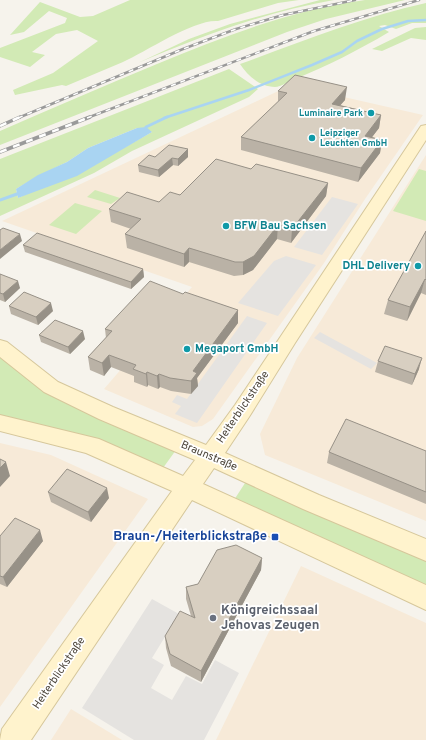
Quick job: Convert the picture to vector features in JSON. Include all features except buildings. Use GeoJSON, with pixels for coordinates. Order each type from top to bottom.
{"type":"FeatureCollection","features":[{"type":"Feature","properties":{"kind":"street","name":"Heiterblickstraße"},"geometry":{"type":"LineString","coordinates":[[14,740],[242,411],[288,338],[426,129]]}},
{"type":"Feature","properties":{"kind":"street","name":"Braunstraße"},"geometry":{"type":"LineString","coordinates":[[0,347],[51,387],[106,413],[210,456],[311,502],[426,550]]}},
{"type":"Feature","properties":{"kind":"street"},"geometry":{"type":"LineString","coordinates":[[0,423],[91,445],[426,598]]}},
{"type":"Feature","properties":{"kind":"shaded area"},"geometry":{"type":"Polygon","coordinates":[[[291,85],[423,115],[365,199],[324,263],[213,419],[202,426],[193,427],[104,389],[192,287],[2,221],[291,85]]]}},
{"type":"Feature","properties":{"kind":"shaded area"},"geometry":{"type":"Polygon","coordinates":[[[426,155],[426,521],[265,455],[260,434],[297,358],[426,155]]]}},
{"type":"Feature","properties":{"kind":"shaded area"},"geometry":{"type":"Polygon","coordinates":[[[332,197],[358,204],[322,255],[294,247],[332,197]]]}},
{"type":"Feature","properties":{"kind":"shaded area"},"geometry":{"type":"Polygon","coordinates":[[[286,256],[316,265],[278,316],[238,303],[274,261],[286,256]]]}},
{"type":"Feature","properties":{"kind":"shaded area"},"geometry":{"type":"Polygon","coordinates":[[[247,316],[267,323],[197,423],[175,414],[181,406],[172,402],[177,395],[187,399],[247,316]]]}},
{"type":"Feature","properties":{"kind":"shaded area"},"geometry":{"type":"Polygon","coordinates":[[[320,332],[377,363],[371,369],[314,338],[320,332]]]}},
{"type":"Feature","properties":{"kind":"shaded area"},"geometry":{"type":"Polygon","coordinates":[[[0,443],[51,455],[148,499],[0,707],[0,443]]]}},
{"type":"Feature","properties":{"kind":"shaded area"},"geometry":{"type":"Polygon","coordinates":[[[301,566],[426,623],[426,740],[216,740],[301,566]]]}},
{"type":"Feature","properties":{"kind":"shaded area"},"geometry":{"type":"Polygon","coordinates":[[[152,599],[179,614],[152,658],[164,665],[151,688],[172,700],[186,676],[202,684],[215,660],[239,673],[204,740],[134,740],[82,708],[152,599]]]}},
{"type":"Feature","properties":{"kind":"shaded area"},"geometry":{"type":"Polygon","coordinates":[[[71,709],[122,740],[51,740],[71,709]]]}},
{"type":"Feature","properties":{"kind":"green space"},"geometry":{"type":"Polygon","coordinates":[[[130,0],[299,0],[278,3],[218,21],[196,25],[123,62],[66,86],[62,85],[15,95],[13,90],[53,73],[98,41],[77,30],[56,34],[32,52],[45,55],[30,67],[0,57],[0,48],[65,23],[67,18],[49,11],[24,32],[10,35],[40,2],[80,17],[93,16],[130,0]]]}},
{"type":"Feature","properties":{"kind":"green space"},"geometry":{"type":"Polygon","coordinates":[[[320,0],[334,0],[283,11],[234,26],[186,43],[138,63],[189,39],[230,24],[320,0]]]}},
{"type":"Feature","properties":{"kind":"green space"},"geometry":{"type":"Polygon","coordinates":[[[365,0],[405,0],[326,19],[287,32],[0,145],[0,131],[182,54],[233,34],[285,17],[338,4],[365,0]]]}},
{"type":"Feature","properties":{"kind":"green space"},"geometry":{"type":"Polygon","coordinates":[[[426,3],[426,23],[412,23],[396,29],[385,25],[379,26],[389,32],[319,69],[280,86],[270,87],[259,83],[247,73],[240,64],[379,15],[426,3]]]}},
{"type":"Feature","properties":{"kind":"green space"},"geometry":{"type":"Polygon","coordinates":[[[426,27],[426,40],[411,38],[382,51],[372,49],[415,28],[426,27]]]}},
{"type":"Feature","properties":{"kind":"green space"},"geometry":{"type":"Polygon","coordinates":[[[229,69],[258,89],[249,97],[132,151],[94,173],[0,216],[0,159],[229,69]],[[137,128],[88,148],[67,162],[16,189],[18,198],[104,159],[152,132],[137,128]]]}},
{"type":"Feature","properties":{"kind":"green space"},"geometry":{"type":"Polygon","coordinates":[[[419,169],[426,171],[426,221],[393,211],[419,169]]]}},
{"type":"Feature","properties":{"kind":"green space"},"geometry":{"type":"Polygon","coordinates":[[[95,190],[120,198],[111,204],[87,197],[95,190]]]}},
{"type":"Feature","properties":{"kind":"green space"},"geometry":{"type":"Polygon","coordinates":[[[75,203],[102,211],[76,234],[49,225],[75,203]]]}},
{"type":"Feature","properties":{"kind":"green space"},"geometry":{"type":"Polygon","coordinates":[[[0,356],[176,450],[163,468],[0,417],[0,356]]]}},
{"type":"Feature","properties":{"kind":"green space"},"geometry":{"type":"Polygon","coordinates":[[[247,480],[426,557],[426,585],[234,500],[247,480]]]}},
{"type":"Feature","properties":{"kind":"water"},"geometry":{"type":"Polygon","coordinates":[[[146,127],[152,132],[77,176],[18,198],[16,189],[38,175],[67,162],[88,148],[137,128],[146,127]]]}},
{"type":"Feature","properties":{"kind":"waterway"},"geometry":{"type":"LineString","coordinates":[[167,117],[249,90],[312,65],[342,52],[357,41],[382,29],[408,21],[426,20]]}},
{"type":"Feature","properties":{"kind":"waterway"},"geometry":{"type":"LineString","coordinates":[[146,127],[167,117]]}},
{"type":"Feature","properties":{"kind":"waterway"},"geometry":{"type":"LineString","coordinates":[[0,200],[17,194]]}},
{"type":"Feature","properties":{"kind":"railway"},"geometry":{"type":"LineString","coordinates":[[18,118],[183,49],[236,29],[283,15],[355,0]]}},
{"type":"Feature","properties":{"kind":"railway"},"geometry":{"type":"LineString","coordinates":[[87,118],[314,31],[419,0]]}},
{"type":"Feature","properties":{"kind":"railway"},"geometry":{"type":"LineString","coordinates":[[0,126],[20,117]]}},
{"type":"Feature","properties":{"kind":"railway"},"geometry":{"type":"LineString","coordinates":[[0,152],[90,117]]}},
{"type":"Feature","properties":{"kind":"place","name":"Luminaire Park"},"geometry":{"type":"Point","coordinates":[371,113]}},
{"type":"Feature","properties":{"kind":"place","name":"Leipziger Leuchten GmbH"},"geometry":{"type":"Point","coordinates":[312,138]}},
{"type":"Feature","properties":{"kind":"place","name":"BFW Bau Sachsen"},"geometry":{"type":"Point","coordinates":[226,226]}},
{"type":"Feature","properties":{"kind":"place","name":"DHL Delivery"},"geometry":{"type":"Point","coordinates":[418,266]}},
{"type":"Feature","properties":{"kind":"place","name":"Megaport GmbH"},"geometry":{"type":"Point","coordinates":[187,349]}},
{"type":"Feature","properties":{"kind":"place","name":"Braun-/Heiterblickstraße"},"geometry":{"type":"Point","coordinates":[275,537]}},
{"type":"Feature","properties":{"kind":"place","name":"Königreichssaal Jehovas Zeugen"},"geometry":{"type":"Point","coordinates":[213,618]}}]}
